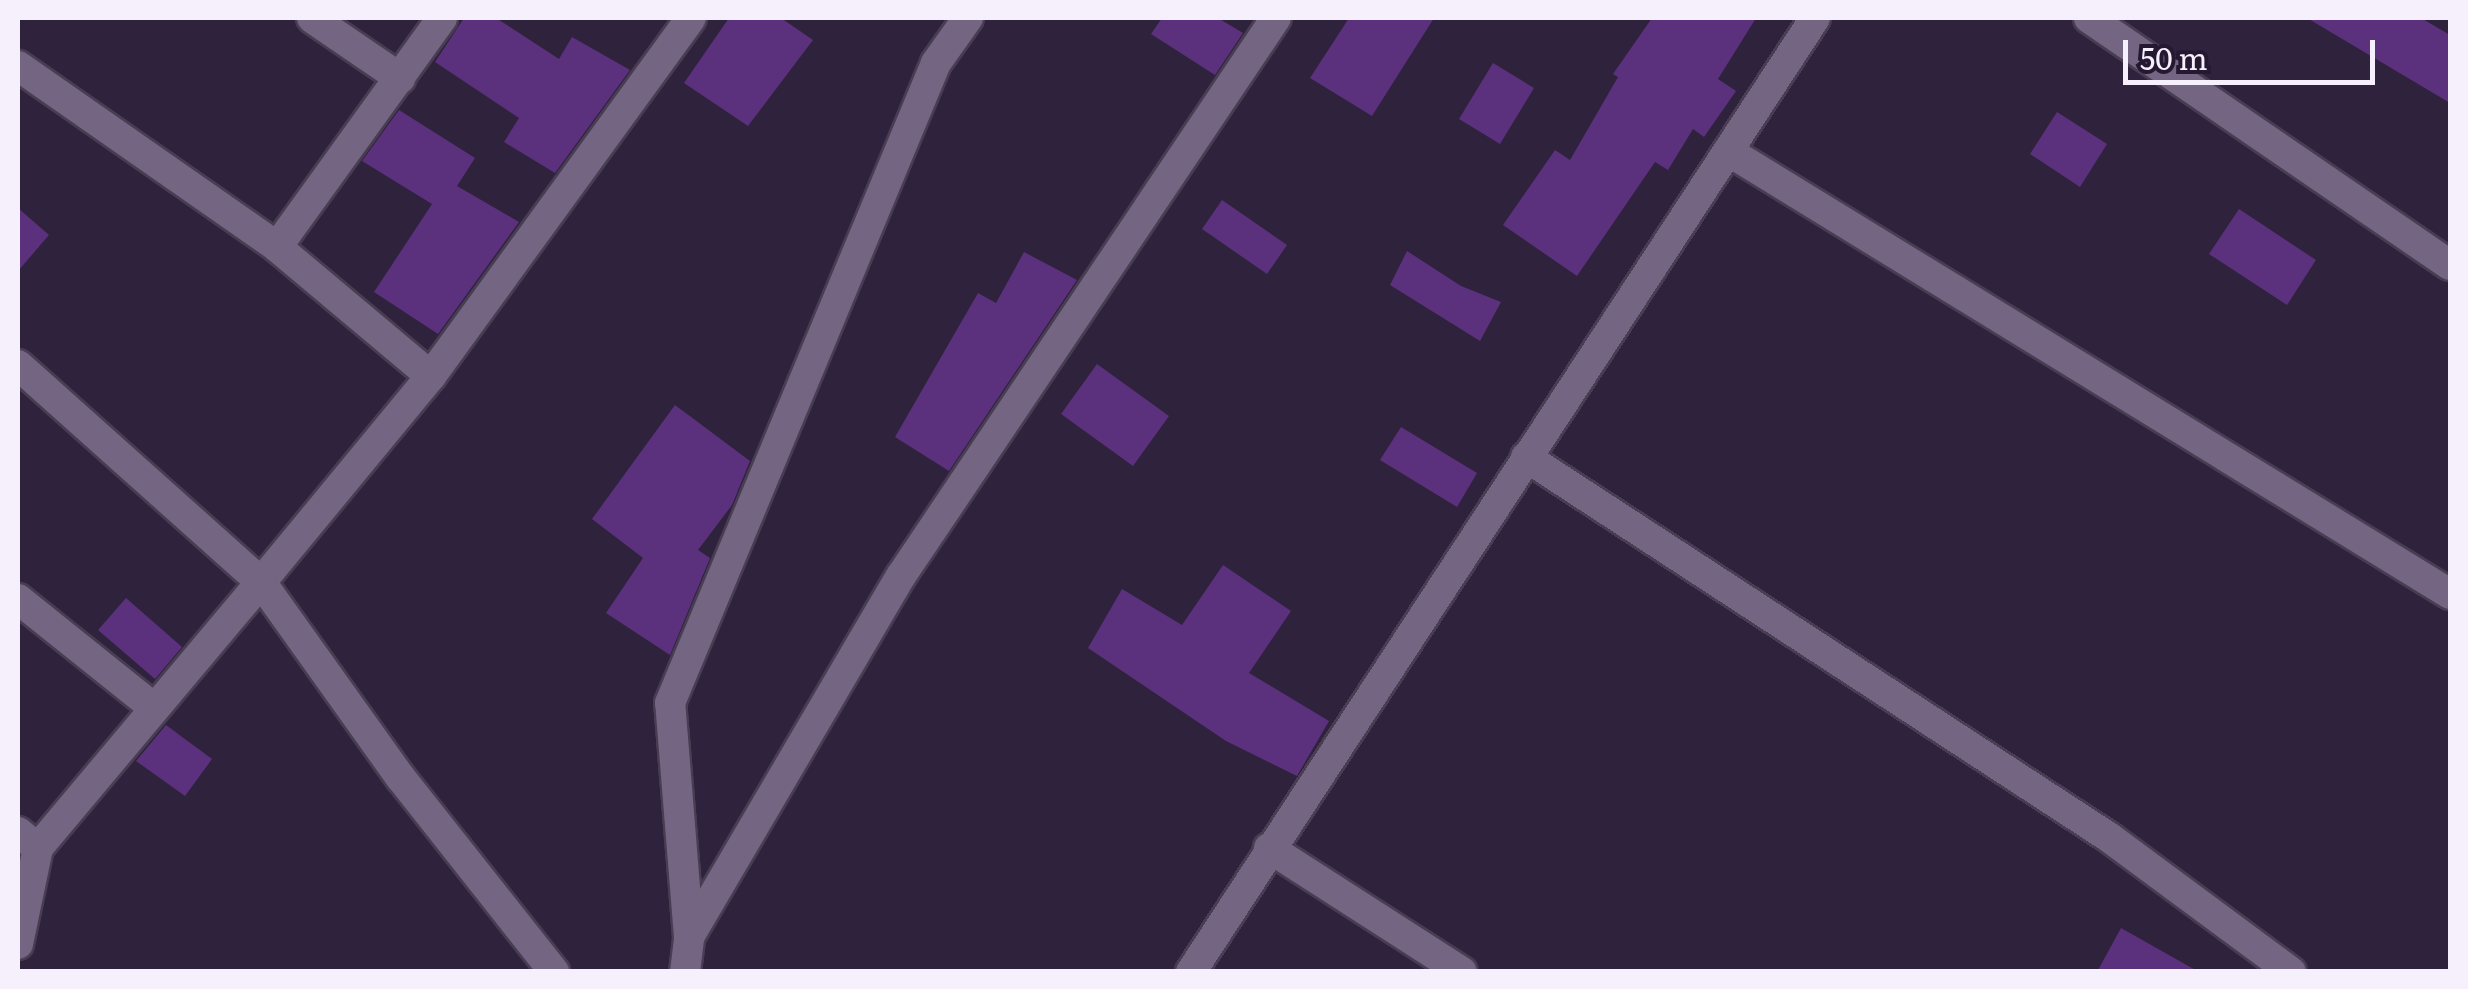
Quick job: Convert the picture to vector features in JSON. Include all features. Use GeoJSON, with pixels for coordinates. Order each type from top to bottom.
{"type":"FeatureCollection","features":[{"type":"Feature","properties":{"kind":"street"},"geometry":{"type":"LineString","coordinates":[[312,18],[400,78]]}},
{"type":"Feature","properties":{"kind":"street"},"geometry":{"type":"LineString","coordinates":[[277,248],[442,18]]}},
{"type":"Feature","properties":{"kind":"street"},"geometry":{"type":"LineString","coordinates":[[18,944],[28,840],[153,707],[431,376],[691,18]]}},
{"type":"Feature","properties":{"kind":"street"},"geometry":{"type":"LineString","coordinates":[[684,972],[689,938],[670,702],[936,63],[968,18]]}},
{"type":"Feature","properties":{"kind":"street"},"geometry":{"type":"LineString","coordinates":[[689,938],[901,576],[1276,18]]}},
{"type":"Feature","properties":{"kind":"street"},"geometry":{"type":"LineString","coordinates":[[1190,972],[1815,18]]}},
{"type":"Feature","properties":{"kind":"street"},"geometry":{"type":"LineString","coordinates":[[2089,18],[2450,265]]}},
{"type":"Feature","properties":{"kind":"street"},"geometry":{"type":"LineString","coordinates":[[18,66],[277,248],[431,376]]}},
{"type":"Feature","properties":{"kind":"street"},"geometry":{"type":"LineString","coordinates":[[1728,152],[2450,594]]}},
{"type":"Feature","properties":{"kind":"street"},"geometry":{"type":"LineString","coordinates":[[18,365],[261,582],[401,778],[554,972]]}},
{"type":"Feature","properties":{"kind":"street"},"geometry":{"type":"LineString","coordinates":[[1526,457],[2110,838],[2291,972]]}},
{"type":"Feature","properties":{"kind":"street"},"geometry":{"type":"LineString","coordinates":[[18,599],[153,707]]}},
{"type":"Feature","properties":{"kind":"street"},"geometry":{"type":"LineString","coordinates":[[1270,848],[1462,972]]}},
{"type":"Feature","properties":{"kind":"building"},"geometry":{"type":"Polygon","coordinates":[[[464,18],[496,18],[559,59],[572,37],[630,70],[555,173],[504,142],[519,118],[435,62],[464,18]]]}},
{"type":"Feature","properties":{"kind":"building"},"geometry":{"type":"Polygon","coordinates":[[[729,18],[781,18],[813,40],[748,126],[684,83],[729,18]]]}},
{"type":"Feature","properties":{"kind":"building"},"geometry":{"type":"Polygon","coordinates":[[[1162,18],[1218,18],[1243,33],[1215,75],[1151,34],[1162,18]]]}},
{"type":"Feature","properties":{"kind":"building"},"geometry":{"type":"Polygon","coordinates":[[[1349,18],[1434,18],[1372,116],[1310,78],[1349,18]]]}},
{"type":"Feature","properties":{"kind":"building"},"geometry":{"type":"Polygon","coordinates":[[[1652,18],[1756,18],[1718,79],[1736,91],[1704,137],[1693,129],[1668,170],[1655,162],[1577,276],[1503,225],[1555,150],[1570,160],[1618,77],[1613,74],[1652,18]]]}},
{"type":"Feature","properties":{"kind":"building"},"geometry":{"type":"Polygon","coordinates":[[[2307,18],[2421,18],[2450,35],[2450,103],[2307,18]]]}},
{"type":"Feature","properties":{"kind":"building"},"geometry":{"type":"Polygon","coordinates":[[[1493,63],[1534,88],[1500,144],[1459,119],[1493,63]]]}},
{"type":"Feature","properties":{"kind":"building"},"geometry":{"type":"Polygon","coordinates":[[[399,110],[475,158],[457,186],[519,222],[438,334],[374,292],[432,204],[362,161],[399,110]]]}},
{"type":"Feature","properties":{"kind":"building"},"geometry":{"type":"Polygon","coordinates":[[[2057,112],[2107,144],[2080,187],[2030,154],[2057,112]]]}},
{"type":"Feature","properties":{"kind":"building"},"geometry":{"type":"Polygon","coordinates":[[[1222,200],[1287,245],[1267,274],[1202,229],[1222,200]]]}},
{"type":"Feature","properties":{"kind":"building"},"geometry":{"type":"Polygon","coordinates":[[[18,208],[49,235],[18,271],[18,208]]]}},
{"type":"Feature","properties":{"kind":"building"},"geometry":{"type":"Polygon","coordinates":[[[2239,209],[2316,260],[2287,305],[2209,254],[2239,209]]]}},
{"type":"Feature","properties":{"kind":"building"},"geometry":{"type":"Polygon","coordinates":[[[1407,251],[1461,286],[1501,302],[1480,341],[1390,285],[1407,251]]]}},
{"type":"Feature","properties":{"kind":"building"},"geometry":{"type":"Polygon","coordinates":[[[1024,252],[1077,280],[949,471],[895,437],[978,293],[996,303],[1024,252]]]}},
{"type":"Feature","properties":{"kind":"building"},"geometry":{"type":"Polygon","coordinates":[[[1097,364],[1169,416],[1133,466],[1061,414],[1097,364]]]}},
{"type":"Feature","properties":{"kind":"building"},"geometry":{"type":"Polygon","coordinates":[[[675,405],[750,461],[732,505],[698,550],[710,558],[670,655],[606,613],[643,558],[592,519],[675,405]]]}},
{"type":"Feature","properties":{"kind":"building"},"geometry":{"type":"Polygon","coordinates":[[[1401,427],[1477,473],[1457,507],[1380,460],[1401,427]]]}},
{"type":"Feature","properties":{"kind":"building"},"geometry":{"type":"Polygon","coordinates":[[[1223,565],[1291,611],[1249,673],[1329,721],[1297,776],[1226,741],[1088,648],[1122,589],[1182,625],[1223,565]]]}},
{"type":"Feature","properties":{"kind":"building"},"geometry":{"type":"Polygon","coordinates":[[[126,598],[182,647],[155,679],[98,630],[126,598]]]}},
{"type":"Feature","properties":{"kind":"building"},"geometry":{"type":"Polygon","coordinates":[[[166,725],[212,759],[185,796],[136,761],[166,725]]]}},
{"type":"Feature","properties":{"kind":"building"},"geometry":{"type":"Polygon","coordinates":[[[2121,928],[2199,972],[2097,972],[2121,928]]]}}]}
